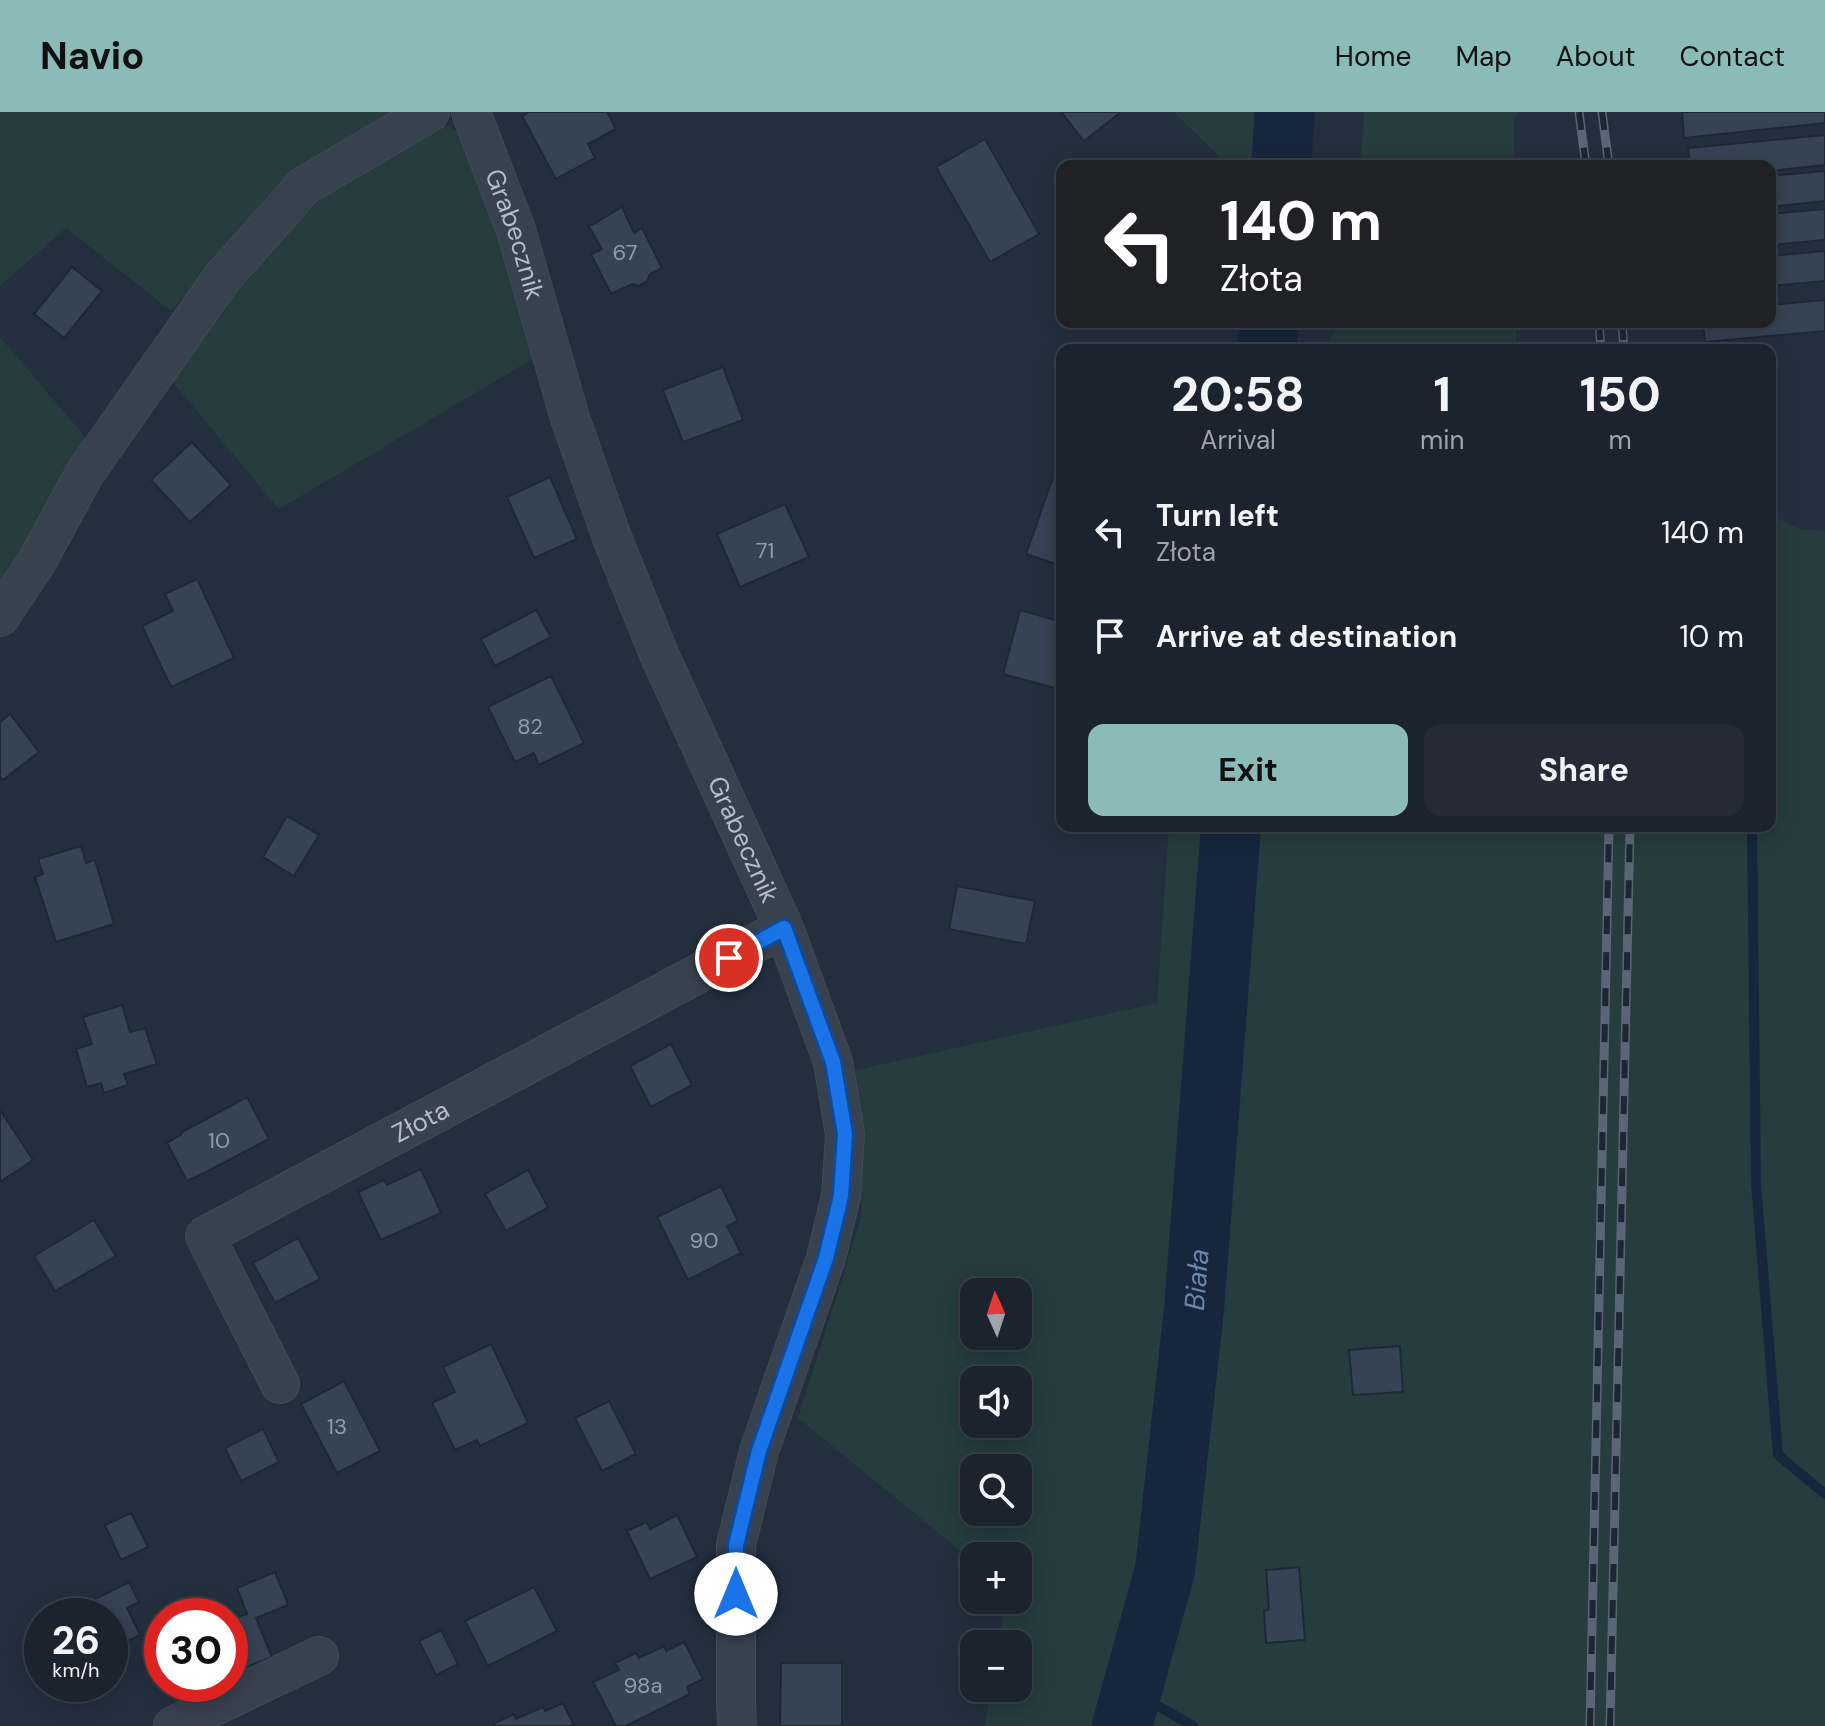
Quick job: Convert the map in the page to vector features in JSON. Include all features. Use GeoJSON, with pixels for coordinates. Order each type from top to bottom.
{"type":"FeatureCollection","features":[{"type":"Feature","properties":{"kind":"street"},"geometry":{"type":"LineString","coordinates":[[0,617],[36,563],[85,473],[222,278],[304,186],[430,112]]}},
{"type":"Feature","properties":{"kind":"street","name":"Grabecznik"},"geometry":{"type":"LineString","coordinates":[[471,112],[516,230],[570,418],[611,535],[665,668],[784,928],[833,1062],[845,1134],[841,1196],[826,1258],[759,1451],[736,1545],[737,1726]]}},
{"type":"Feature","properties":{"kind":"street","name":"Złota"},"geometry":{"type":"LineString","coordinates":[[280,1384],[205,1236],[784,928]]}},
{"type":"Feature","properties":{"kind":"street"},"geometry":{"type":"LineString","coordinates":[[173,1726],[319,1656]]}},
{"type":"Feature","properties":{"kind":"green space"},"geometry":{"type":"Polygon","coordinates":[[[0,112],[392,112],[297,175],[171,311],[66,228],[0,286],[0,112]]]}},
{"type":"Feature","properties":{"kind":"green space"},"geometry":{"type":"Polygon","coordinates":[[[1174,112],[1255,112],[1252,160],[1223,160],[1174,112]]]}},
{"type":"Feature","properties":{"kind":"green space"},"geometry":{"type":"Polygon","coordinates":[[[1364,112],[1519,112],[1514,120],[1514,160],[1361,160],[1364,112]]]}},
{"type":"Feature","properties":{"kind":"green space"},"geometry":{"type":"Polygon","coordinates":[[[449,126],[469,140],[536,357],[279,509],[171,380],[281,226],[347,173],[425,127],[449,126]]]}},
{"type":"Feature","properties":{"kind":"green space"},"geometry":{"type":"Polygon","coordinates":[[[1337,328],[1516,328],[1516,344],[1328,344],[1337,328]]]}},
{"type":"Feature","properties":{"kind":"green space"},"geometry":{"type":"Polygon","coordinates":[[[0,337],[87,439],[0,595],[0,337]]]}},
{"type":"Feature","properties":{"kind":"green space"},"geometry":{"type":"Polygon","coordinates":[[[1776,518],[1799,529],[1825,531],[1825,1726],[985,1726],[989,1702],[1032,1702],[1032,1630],[1001,1630],[1004,1614],[1032,1614],[1032,1542],[960,1542],[960,1551],[798,1418],[862,1215],[848,1072],[1157,1003],[1169,832],[1776,832],[1776,518]]]}},
{"type":"Feature","properties":{"kind":"building"},"geometry":{"type":"Polygon","coordinates":[[[529,112],[607,112],[616,129],[588,144],[595,158],[556,179],[522,116],[529,112]]]}},
{"type":"Feature","properties":{"kind":"building"},"geometry":{"type":"Polygon","coordinates":[[[1061,112],[1121,112],[1084,141],[1061,112]]]}},
{"type":"Feature","properties":{"kind":"building"},"geometry":{"type":"Polygon","coordinates":[[[1682,112],[1825,112],[1825,123],[1684,138],[1682,112]]]}},
{"type":"Feature","properties":{"kind":"building"},"geometry":{"type":"Polygon","coordinates":[[[1825,135],[1825,165],[1776,170],[1776,160],[1689,160],[1688,148],[1825,135]]]}},
{"type":"Feature","properties":{"kind":"building"},"geometry":{"type":"Polygon","coordinates":[[[985,139],[1039,234],[990,262],[936,167],[985,139]]]}},
{"type":"Feature","properties":{"kind":"building"},"geometry":{"type":"Polygon","coordinates":[[[1825,171],[1825,201],[1776,206],[1776,175],[1825,171]]]}},
{"type":"Feature","properties":{"kind":"building"},"geometry":{"type":"Polygon","coordinates":[[[622,207],[634,233],[642,228],[662,268],[650,274],[647,281],[639,286],[632,284],[611,294],[591,254],[602,249],[588,225],[622,207]]]}},
{"type":"Feature","properties":{"kind":"building"},"geometry":{"type":"Polygon","coordinates":[[[1825,209],[1825,240],[1776,244],[1776,213],[1825,209]]]}},
{"type":"Feature","properties":{"kind":"building"},"geometry":{"type":"Polygon","coordinates":[[[1825,251],[1825,281],[1776,285],[1776,255],[1825,251]]]}},
{"type":"Feature","properties":{"kind":"building"},"geometry":{"type":"Polygon","coordinates":[[[72,267],[102,291],[64,338],[34,314],[72,267]]]}},
{"type":"Feature","properties":{"kind":"building"},"geometry":{"type":"Polygon","coordinates":[[[1825,300],[1825,331],[1705,342],[1704,328],[1776,328],[1776,304],[1825,300]]]}},
{"type":"Feature","properties":{"kind":"building"},"geometry":{"type":"Polygon","coordinates":[[[723,367],[743,420],[683,442],[663,390],[723,367]]]}},
{"type":"Feature","properties":{"kind":"building"},"geometry":{"type":"Polygon","coordinates":[[[192,442],[231,485],[190,522],[151,480],[192,442]]]}},
{"type":"Feature","properties":{"kind":"building"},"geometry":{"type":"Polygon","coordinates":[[[1056,469],[1056,564],[1026,554],[1056,469]]]}},
{"type":"Feature","properties":{"kind":"building"},"geometry":{"type":"Polygon","coordinates":[[[550,477],[577,539],[534,558],[507,497],[550,477]]]}},
{"type":"Feature","properties":{"kind":"building"},"geometry":{"type":"Polygon","coordinates":[[[785,504],[809,557],[740,587],[717,534],[785,504]]]}},
{"type":"Feature","properties":{"kind":"building"},"geometry":{"type":"Polygon","coordinates":[[[197,579],[234,658],[171,687],[142,626],[173,611],[165,594],[197,579]]]}},
{"type":"Feature","properties":{"kind":"building"},"geometry":{"type":"Polygon","coordinates":[[[536,610],[551,637],[495,666],[481,639],[536,610]]]}},
{"type":"Feature","properties":{"kind":"building"},"geometry":{"type":"Polygon","coordinates":[[[1020,610],[1056,620],[1056,688],[1003,674],[1020,610]]]}},
{"type":"Feature","properties":{"kind":"building"},"geometry":{"type":"Polygon","coordinates":[[[551,676],[584,743],[539,765],[534,753],[515,762],[488,707],[551,676]]]}},
{"type":"Feature","properties":{"kind":"building"},"geometry":{"type":"Polygon","coordinates":[[[10,714],[39,752],[3,780],[0,777],[0,722],[10,714]]]}},
{"type":"Feature","properties":{"kind":"building"},"geometry":{"type":"Polygon","coordinates":[[[287,816],[319,835],[294,876],[263,857],[287,816]]]}},
{"type":"Feature","properties":{"kind":"building"},"geometry":{"type":"Polygon","coordinates":[[[81,846],[86,863],[95,860],[114,924],[56,942],[35,877],[43,874],[38,859],[81,846]]]}},
{"type":"Feature","properties":{"kind":"building"},"geometry":{"type":"Polygon","coordinates":[[[957,886],[1035,901],[1026,944],[949,929],[957,886]]]}},
{"type":"Feature","properties":{"kind":"building"},"geometry":{"type":"Polygon","coordinates":[[[122,1005],[130,1032],[145,1028],[157,1064],[124,1074],[128,1085],[104,1093],[101,1083],[87,1087],[76,1049],[92,1044],[83,1017],[122,1005]]]}},
{"type":"Feature","properties":{"kind":"building"},"geometry":{"type":"Polygon","coordinates":[[[671,1044],[692,1085],[651,1107],[630,1066],[671,1044]]]}},
{"type":"Feature","properties":{"kind":"building"},"geometry":{"type":"Polygon","coordinates":[[[247,1097],[269,1139],[187,1181],[167,1143],[247,1097]]]}},
{"type":"Feature","properties":{"kind":"building"},"geometry":{"type":"Polygon","coordinates":[[[0,1110],[33,1160],[0,1182],[0,1110]]]}},
{"type":"Feature","properties":{"kind":"building"},"geometry":{"type":"Polygon","coordinates":[[[421,1169],[441,1213],[381,1240],[358,1192],[384,1180],[387,1185],[421,1169]]]}},
{"type":"Feature","properties":{"kind":"building"},"geometry":{"type":"Polygon","coordinates":[[[528,1170],[548,1207],[506,1231],[485,1194],[528,1170]]]}},
{"type":"Feature","properties":{"kind":"building"},"geometry":{"type":"Polygon","coordinates":[[[721,1186],[738,1221],[727,1226],[741,1253],[688,1280],[657,1217],[721,1186]]]}},
{"type":"Feature","properties":{"kind":"building"},"geometry":{"type":"Polygon","coordinates":[[[94,1220],[116,1256],[55,1291],[34,1256],[94,1220]]]}},
{"type":"Feature","properties":{"kind":"building"},"geometry":{"type":"Polygon","coordinates":[[[298,1238],[320,1279],[275,1303],[253,1263],[298,1238]]]}},
{"type":"Feature","properties":{"kind":"building"},"geometry":{"type":"Polygon","coordinates":[[[491,1344],[528,1423],[480,1446],[477,1440],[455,1450],[432,1403],[455,1392],[443,1367],[491,1344]]]}},
{"type":"Feature","properties":{"kind":"building"},"geometry":{"type":"Polygon","coordinates":[[[1400,1346],[1403,1392],[1353,1395],[1349,1350],[1400,1346]]]}},
{"type":"Feature","properties":{"kind":"building"},"geometry":{"type":"Polygon","coordinates":[[[344,1381],[380,1451],[337,1473],[301,1404],[344,1381]]]}},
{"type":"Feature","properties":{"kind":"building"},"geometry":{"type":"Polygon","coordinates":[[[609,1401],[636,1454],[602,1471],[575,1418],[609,1401]]]}},
{"type":"Feature","properties":{"kind":"building"},"geometry":{"type":"Polygon","coordinates":[[[263,1429],[279,1462],[241,1481],[225,1448],[263,1429]]]}},
{"type":"Feature","properties":{"kind":"building"},"geometry":{"type":"Polygon","coordinates":[[[131,1513],[148,1547],[121,1560],[105,1525],[131,1513]]]}},
{"type":"Feature","properties":{"kind":"building"},"geometry":{"type":"Polygon","coordinates":[[[677,1515],[697,1557],[650,1579],[627,1531],[647,1522],[650,1529],[677,1515]]]}},
{"type":"Feature","properties":{"kind":"building"},"geometry":{"type":"Polygon","coordinates":[[[1299,1567],[1305,1640],[1266,1643],[1264,1611],[1269,1609],[1266,1570],[1299,1567]]]}},
{"type":"Feature","properties":{"kind":"building"},"geometry":{"type":"Polygon","coordinates":[[[275,1572],[288,1605],[256,1618],[272,1657],[248,1666],[248,1598],[241,1598],[237,1588],[275,1572]]]}},
{"type":"Feature","properties":{"kind":"building"},"geometry":{"type":"Polygon","coordinates":[[[129,1582],[139,1602],[128,1608],[128,1598],[97,1598],[129,1582]]]}},
{"type":"Feature","properties":{"kind":"building"},"geometry":{"type":"Polygon","coordinates":[[[534,1587],[557,1631],[488,1666],[465,1621],[534,1587]]]}},
{"type":"Feature","properties":{"kind":"building"},"geometry":{"type":"Polygon","coordinates":[[[128,1610],[140,1635],[128,1641],[128,1610]]]}},
{"type":"Feature","properties":{"kind":"building"},"geometry":{"type":"Polygon","coordinates":[[[441,1630],[458,1664],[436,1675],[419,1641],[441,1630]]]}},
{"type":"Feature","properties":{"kind":"building"},"geometry":{"type":"Polygon","coordinates":[[[684,1642],[703,1679],[687,1687],[690,1694],[626,1726],[616,1726],[593,1682],[619,1670],[615,1663],[636,1653],[639,1658],[664,1646],[666,1651],[684,1642]]]}},
{"type":"Feature","properties":{"kind":"building"},"geometry":{"type":"Polygon","coordinates":[[[781,1663],[842,1663],[842,1726],[780,1726],[781,1663]]]}},
{"type":"Feature","properties":{"kind":"building"},"geometry":{"type":"Polygon","coordinates":[[[563,1703],[574,1726],[493,1724],[514,1714],[516,1719],[543,1707],[545,1711],[563,1703]]]}},
{"type":"Feature","properties":{"kind":"waterway","name":"Biała"},"geometry":{"type":"LineString","coordinates":[[1281,160],[1285,112]]}},
{"type":"Feature","properties":{"kind":"waterway","name":"Biała"},"geometry":{"type":"LineString","coordinates":[[1267,344],[1269,328]]}},
{"type":"Feature","properties":{"kind":"waterway","name":"Biała"},"geometry":{"type":"LineString","coordinates":[[1122,1726],[1165,1570],[1194,1309],[1231,832]]}},
{"type":"Feature","properties":{"kind":"waterway"},"geometry":{"type":"LineString","coordinates":[[1752,832],[1756,1184],[1778,1455],[1825,1494]]}},
{"type":"Feature","properties":{"kind":"waterway"},"geometry":{"type":"LineString","coordinates":[[1132,1691],[1193,1726]]}},
{"type":"Feature","properties":{"kind":"railway"},"geometry":{"type":"LineString","coordinates":[[1579,112],[1585,160]]}},
{"type":"Feature","properties":{"kind":"railway"},"geometry":{"type":"LineString","coordinates":[[1602,112],[1608,160]]}},
{"type":"Feature","properties":{"kind":"railway"},"geometry":{"type":"LineString","coordinates":[[1599,328],[1601,344]]}},
{"type":"Feature","properties":{"kind":"railway"},"geometry":{"type":"LineString","coordinates":[[1622,328],[1624,344]]}},
{"type":"Feature","properties":{"kind":"railway"},"geometry":{"type":"LineString","coordinates":[[1590,1726],[1609,832]]}},
{"type":"Feature","properties":{"kind":"railway"},"geometry":{"type":"LineString","coordinates":[[1610,1726],[1630,832]]}},
{"type":"Feature","properties":{"kind":"route"},"geometry":{"type":"LineString","coordinates":[[729,958],[784,928],[833,1062],[845,1134],[841,1196],[826,1258],[759,1451],[736,1545],[736,1594]]}}]}
